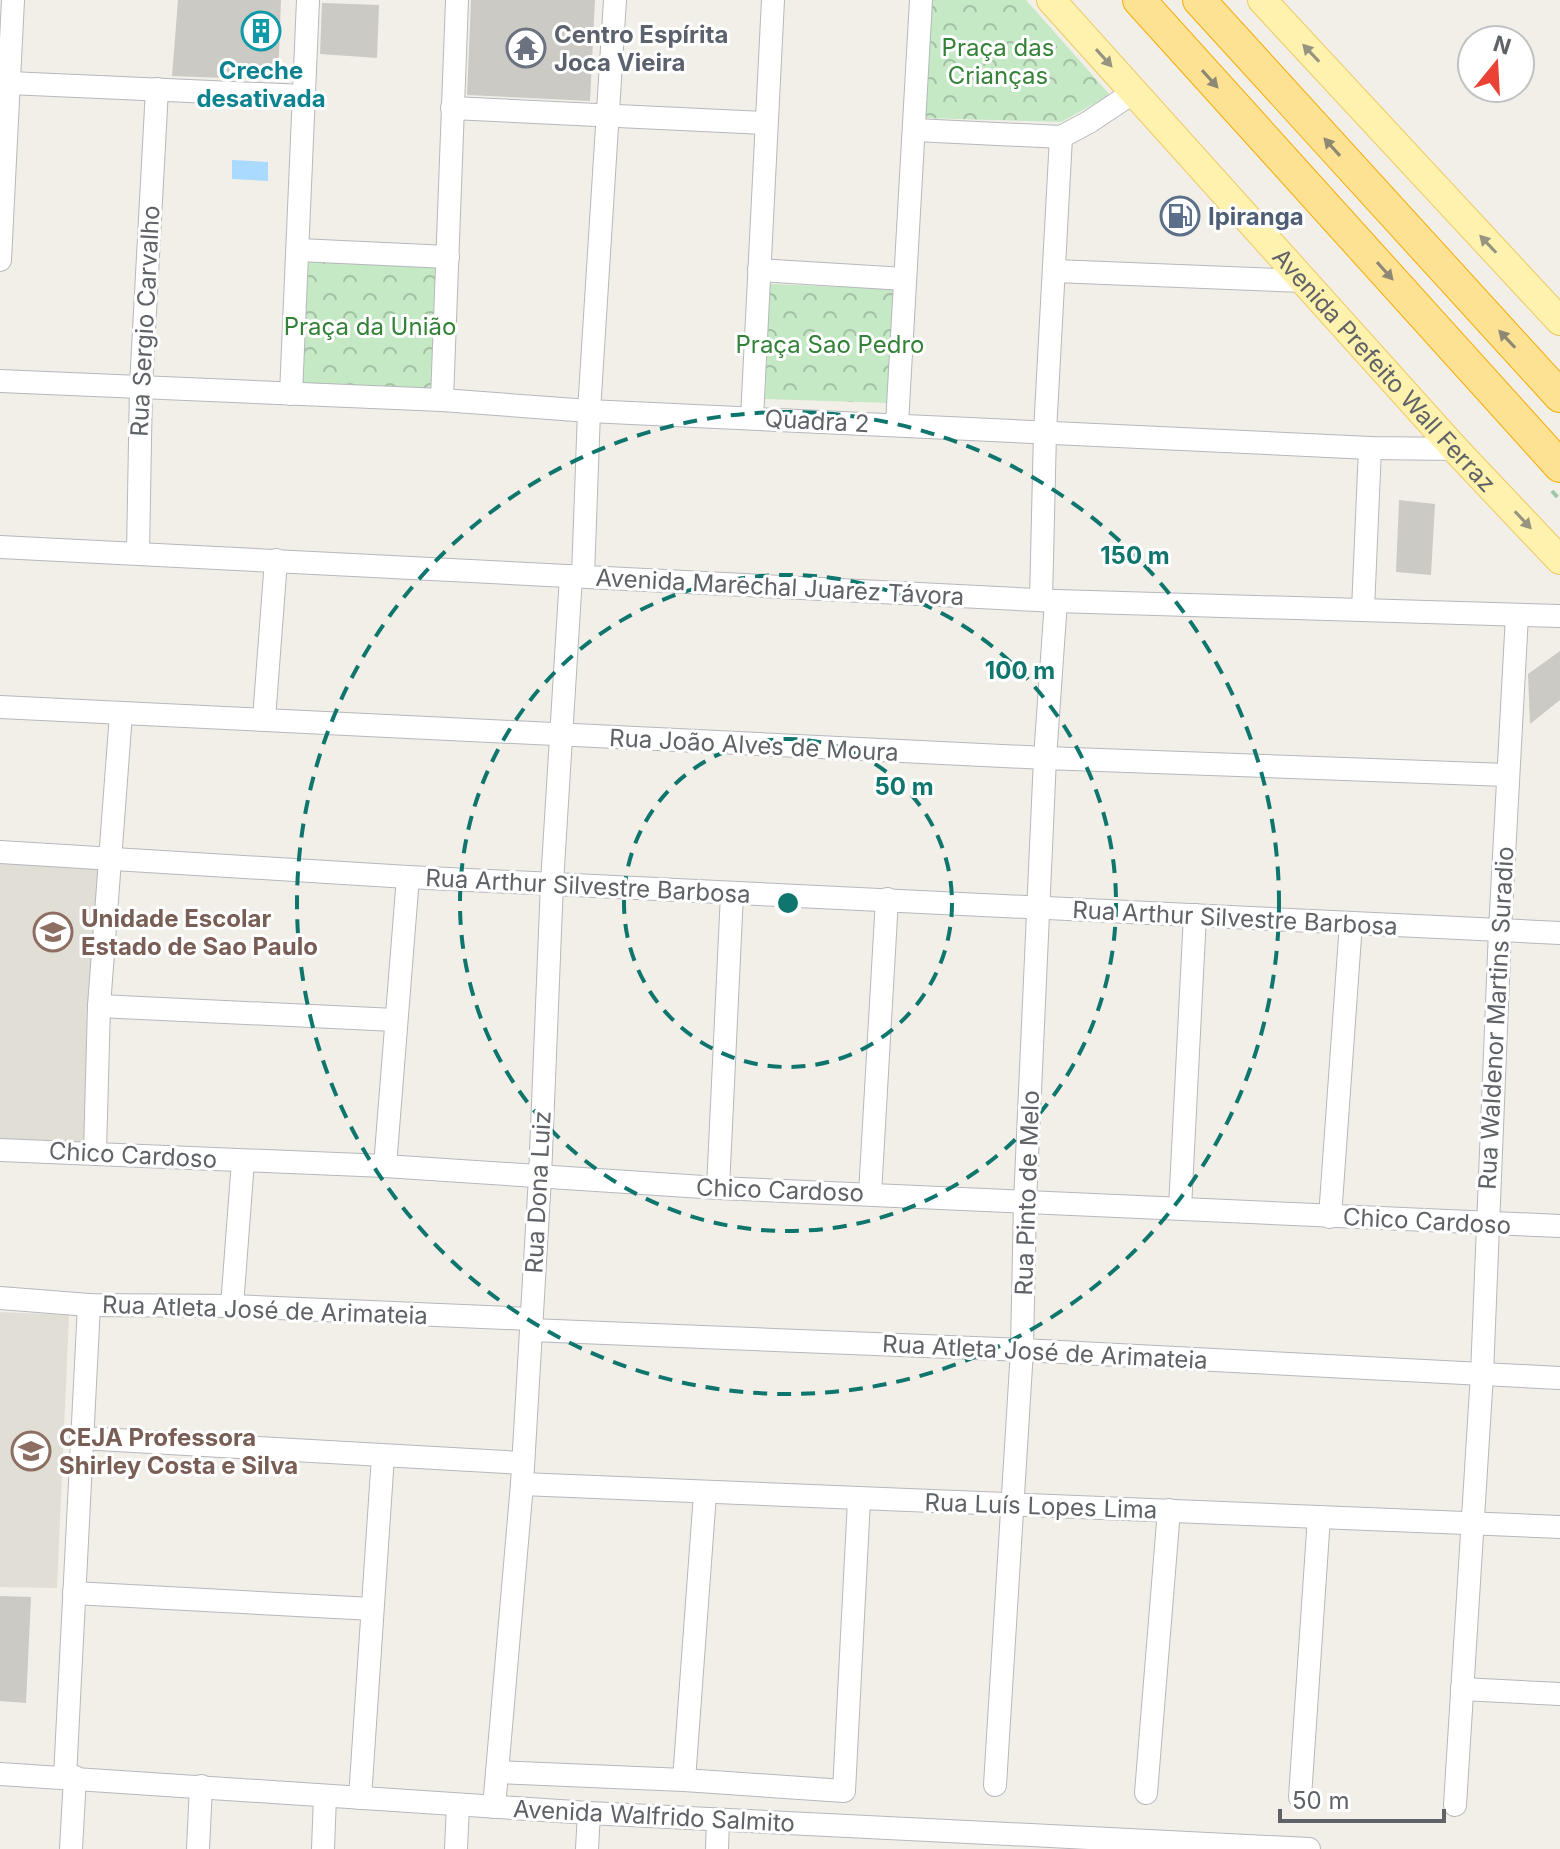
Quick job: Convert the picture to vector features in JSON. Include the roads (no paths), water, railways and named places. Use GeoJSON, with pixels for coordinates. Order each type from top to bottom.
{"type":"FeatureCollection","features":[{"type":"Feature","properties":{"kind":"highway"},"geometry":{"type":"LineString","coordinates":[[1139,0],[1560,466]]}},
{"type":"Feature","properties":{"kind":"highway"},"geometry":{"type":"LineString","coordinates":[[1199,0],[1560,396]]}},
{"type":"Feature","properties":{"kind":"main road","name":"Avenida Prefeito Wall Ferraz"},"geometry":{"type":"LineString","coordinates":[[1051,0],[1455,449],[1560,560]]}},
{"type":"Feature","properties":{"kind":"main road"},"geometry":{"type":"LineString","coordinates":[[1262,0],[1560,321]]}},
{"type":"Feature","properties":{"kind":"street"},"geometry":{"type":"LineString","coordinates":[[0,260],[13,0]]}},
{"type":"Feature","properties":{"kind":"street"},"geometry":{"type":"LineString","coordinates":[[291,394],[308,0]]}},
{"type":"Feature","properties":{"kind":"street"},"geometry":{"type":"LineString","coordinates":[[442,400],[457,0]]}},
{"type":"Feature","properties":{"kind":"street","name":"Rua Dona Luiz"},"geometry":{"type":"LineString","coordinates":[[494,1807],[522,1474],[540,1177],[552,883],[589,411],[615,0]]}},
{"type":"Feature","properties":{"kind":"street"},"geometry":{"type":"LineString","coordinates":[[752,418],[773,0]]}},
{"type":"Feature","properties":{"kind":"street"},"geometry":{"type":"LineString","coordinates":[[897,424],[921,0]]}},
{"type":"Feature","properties":{"kind":"street"},"geometry":{"type":"LineString","coordinates":[[9,83],[303,96]]}},
{"type":"Feature","properties":{"kind":"street","name":"Rua Sergio Carvalho"},"geometry":{"type":"LineString","coordinates":[[138,553],[141,386],[157,89]]}},
{"type":"Feature","properties":{"kind":"street"},"geometry":{"type":"LineString","coordinates":[[915,130],[1061,137],[1134,92]]}},
{"type":"Feature","properties":{"kind":"street"},"geometry":{"type":"LineString","coordinates":[[452,108],[765,123]]}},
{"type":"Feature","properties":{"kind":"street","name":"Rua Pinto de Melo"},"geometry":{"type":"LineString","coordinates":[[995,1785],[1022,1350],[1025,1202],[1045,758],[1048,601],[1045,432],[1061,137]]}},
{"type":"Feature","properties":{"kind":"street"},"geometry":{"type":"LineString","coordinates":[[299,250],[448,257]]}},
{"type":"Feature","properties":{"kind":"street"},"geometry":{"type":"LineString","coordinates":[[759,270],[905,279]]}},
{"type":"Feature","properties":{"kind":"street"},"geometry":{"type":"LineString","coordinates":[[1055,271],[1304,281]]}},
{"type":"Feature","properties":{"kind":"street","name":"Quadra 2"},"geometry":{"type":"LineString","coordinates":[[0,381],[442,400],[589,411],[1370,448],[1455,449]]}},
{"type":"Feature","properties":{"kind":"street"},"geometry":{"type":"LineString","coordinates":[[1363,610],[1370,448]]}},
{"type":"Feature","properties":{"kind":"street","name":"Avenida Marechal Juarez Távora"},"geometry":{"type":"LineString","coordinates":[[0,547],[1048,601],[1560,616]]}},
{"type":"Feature","properties":{"kind":"street"},"geometry":{"type":"LineString","coordinates":[[264,719],[276,560]]}},
{"type":"Feature","properties":{"kind":"street","name":"Rua Waldenor Martins Suradio"},"geometry":{"type":"LineString","coordinates":[[1455,1805],[1482,1374],[1507,775],[1517,615]]}},
{"type":"Feature","properties":{"kind":"street","name":"Rua João Alves de Moura"},"geometry":{"type":"LineString","coordinates":[[0,707],[1045,758],[1507,775]]}},
{"type":"Feature","properties":{"kind":"street"},"geometry":{"type":"LineString","coordinates":[[95,1152],[99,1006],[121,714]]}},
{"type":"Feature","properties":{"kind":"street","name":"Rua Arthur Silvestre Barbosa"},"geometry":{"type":"LineString","coordinates":[[0,852],[732,894],[1560,933]]}},
{"type":"Feature","properties":{"kind":"street"},"geometry":{"type":"LineString","coordinates":[[385,1166],[408,877]]}},
{"type":"Feature","properties":{"kind":"street"},"geometry":{"type":"LineString","coordinates":[[718,1188],[732,894]]}},
{"type":"Feature","properties":{"kind":"street"},"geometry":{"type":"LineString","coordinates":[[870,1194],[887,899]]}},
{"type":"Feature","properties":{"kind":"street"},"geometry":{"type":"LineString","coordinates":[[1180,1208],[1195,915]]}},
{"type":"Feature","properties":{"kind":"street"},"geometry":{"type":"LineString","coordinates":[[1330,1217],[1351,923]]}},
{"type":"Feature","properties":{"kind":"street"},"geometry":{"type":"LineString","coordinates":[[99,1006],[395,1020]]}},
{"type":"Feature","properties":{"kind":"street","name":"Chico Cardoso"},"geometry":{"type":"LineString","coordinates":[[0,1150],[385,1166],[718,1188],[1560,1226]]}},
{"type":"Feature","properties":{"kind":"street"},"geometry":{"type":"LineString","coordinates":[[232,1306],[243,1161]]}},
{"type":"Feature","properties":{"kind":"street","name":"Rua Atleta José de Arimateia"},"geometry":{"type":"LineString","coordinates":[[0,1298],[89,1305],[232,1306],[1560,1378]]}},
{"type":"Feature","properties":{"kind":"street"},"geometry":{"type":"LineString","coordinates":[[71,1849],[74,1593],[89,1305]]}},
{"type":"Feature","properties":{"kind":"street","name":"Rua Luís Lopes Lima"},"geometry":{"type":"LineString","coordinates":[[81,1438],[383,1456],[705,1494],[1560,1527]]}},
{"type":"Feature","properties":{"kind":"street"},"geometry":{"type":"LineString","coordinates":[[360,1798],[383,1456]]}},
{"type":"Feature","properties":{"kind":"street"},"geometry":{"type":"LineString","coordinates":[[684,1780],[705,1494]]}},
{"type":"Feature","properties":{"kind":"street"},"geometry":{"type":"LineString","coordinates":[[497,1772],[844,1791],[859,1500]]}},
{"type":"Feature","properties":{"kind":"street"},"geometry":{"type":"LineString","coordinates":[[1146,1793],[1169,1510]]}},
{"type":"Feature","properties":{"kind":"street"},"geometry":{"type":"LineString","coordinates":[[1300,1797],[1319,1517]]}},
{"type":"Feature","properties":{"kind":"street"},"geometry":{"type":"LineString","coordinates":[[74,1593],[372,1609]]}},
{"type":"Feature","properties":{"kind":"street"},"geometry":{"type":"LineString","coordinates":[[1462,1689],[1560,1694]]}},
{"type":"Feature","properties":{"kind":"street","name":"Avenida Walfrido Salmito"},"geometry":{"type":"LineString","coordinates":[[0,1774],[718,1819],[850,1838],[1309,1849]]}},
{"type":"Feature","properties":{"kind":"street"},"geometry":{"type":"LineString","coordinates":[[198,1849],[201,1786]]}},
{"type":"Feature","properties":{"kind":"street"},"geometry":{"type":"LineString","coordinates":[[323,1849],[325,1796]]}},
{"type":"Feature","properties":{"kind":"street"},"geometry":{"type":"LineString","coordinates":[[456,1849],[458,1805]]}},
{"type":"Feature","properties":{"kind":"street"},"geometry":{"type":"LineString","coordinates":[[587,1849],[589,1813]]}},
{"type":"Feature","properties":{"kind":"street"},"geometry":{"type":"LineString","coordinates":[[717,1849],[718,1819]]}},
{"type":"Feature","properties":{"kind":"water"},"geometry":{"type":"Polygon","coordinates":[[[232,160],[268,162],[268,181],[232,179],[232,160]]]}},
{"type":"Feature","properties":{"kind":"place","name":"Creche desativada"},"geometry":{"type":"Point","coordinates":[261,31]}},
{"type":"Feature","properties":{"kind":"place","name":"Centro Espírita Joca Vieira"},"geometry":{"type":"Point","coordinates":[526,48]}},
{"type":"Feature","properties":{"kind":"place","name":"Ipiranga"},"geometry":{"type":"Point","coordinates":[1180,216]}},
{"type":"Feature","properties":{"kind":"place","name":"Unidade Escolar Estado de Sao Paulo"},"geometry":{"type":"Point","coordinates":[53,932]}},
{"type":"Feature","properties":{"kind":"place","name":"CEJA Professora Shirley Costa e Silva"},"geometry":{"type":"Point","coordinates":[31,1451]}},
{"type":"Feature","properties":{"kind":"park label","name":"Praça das Crianças"},"geometry":{"type":"Point","coordinates":[998,61]}},
{"type":"Feature","properties":{"kind":"park label","name":"Praça da União"},"geometry":{"type":"Point","coordinates":[370,326]}},
{"type":"Feature","properties":{"kind":"park label","name":"Praça Sao Pedro"},"geometry":{"type":"Point","coordinates":[830,344]}}]}
